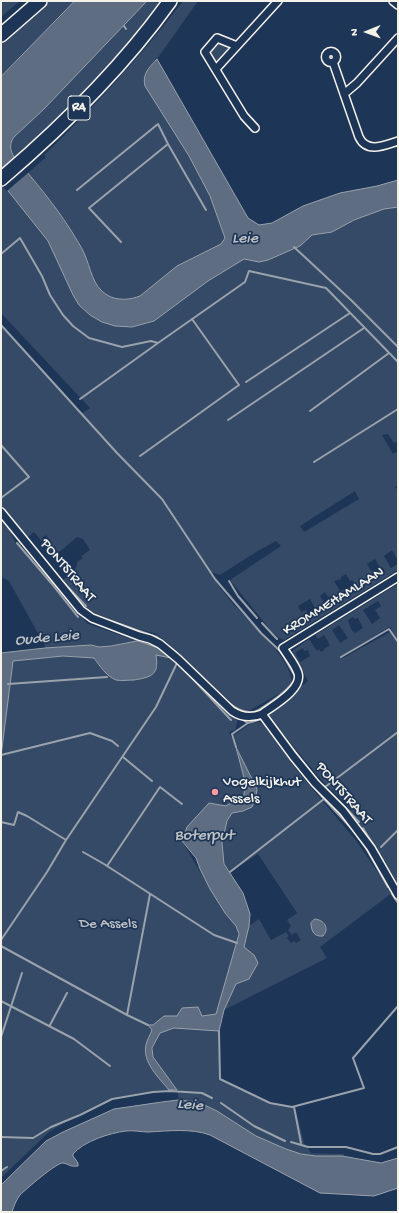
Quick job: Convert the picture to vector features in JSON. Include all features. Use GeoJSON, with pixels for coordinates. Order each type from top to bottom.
{"type":"FeatureCollection","features":[{"type":"Feature","properties":{"kind":"highway"},"geometry":{"type":"LineString","coordinates":[[1,35],[40,1]]}},
{"type":"Feature","properties":{"kind":"highway","name":"R4"},"geometry":{"type":"LineString","coordinates":[[1,179],[37,148],[81,106],[143,36],[170,1]]}},
{"type":"Feature","properties":{"kind":"street"},"geometry":{"type":"LineString","coordinates":[[216,69],[278,1]]}},
{"type":"Feature","properties":{"kind":"street"},"geometry":{"type":"LineString","coordinates":[[394,1],[398,5]]}},
{"type":"Feature","properties":{"kind":"street"},"geometry":{"type":"LineString","coordinates":[[237,46],[217,38],[205,52],[244,116],[255,128]]}},
{"type":"Feature","properties":{"kind":"street"},"geometry":{"type":"LineString","coordinates":[[344,94],[357,83],[398,38]]}},
{"type":"Feature","properties":{"kind":"street"},"geometry":{"type":"LineString","coordinates":[[333,62],[359,137],[364,144],[372,148],[398,141]]}},
{"type":"Feature","properties":{"kind":"street","name":"PONTSTRAAT"},"geometry":{"type":"LineString","coordinates":[[1,512],[81,610],[92,618],[139,636],[150,638],[160,644],[237,714],[247,716],[258,716],[262,714],[297,761],[315,783],[343,811],[371,848],[398,895]]}},
{"type":"Feature","properties":{"kind":"street","name":"KROMMEHAMLAAN"},"geometry":{"type":"LineString","coordinates":[[262,714],[290,692],[298,683],[297,672],[283,648],[398,577]]}},
{"type":"Feature","properties":{"kind":"green space"},"geometry":{"type":"Polygon","coordinates":[[[4,1],[20,1],[1,17],[1,4],[4,1]]]}},
{"type":"Feature","properties":{"kind":"green space"},"geometry":{"type":"Polygon","coordinates":[[[49,1],[75,1],[1,77],[1,43],[49,1]]]}},
{"type":"Feature","properties":{"kind":"green space"},"geometry":{"type":"Polygon","coordinates":[[[147,1],[163,1],[114,61],[77,102],[16,159],[10,148],[14,137],[44,109],[147,1]]]}},
{"type":"Feature","properties":{"kind":"green space"},"geometry":{"type":"Polygon","coordinates":[[[183,1],[198,1],[157,59],[147,69],[144,75],[145,86],[189,156],[210,196],[225,238],[221,244],[177,266],[140,296],[128,299],[119,299],[107,295],[98,286],[92,276],[83,251],[72,231],[48,197],[28,173],[46,157],[44,155],[116,81],[151,42],[183,1]]]}},
{"type":"Feature","properties":{"kind":"green space"},"geometry":{"type":"Polygon","coordinates":[[[219,41],[232,46],[228,52],[215,64],[208,52],[219,41]]]}},
{"type":"Feature","properties":{"kind":"green space"},"geometry":{"type":"Polygon","coordinates":[[[1,182],[48,241],[79,305],[90,315],[102,322],[115,326],[132,327],[154,321],[208,281],[244,259],[268,260],[300,246],[312,235],[332,232],[354,220],[384,209],[398,207],[398,441],[394,443],[388,434],[382,435],[393,454],[398,451],[398,485],[395,487],[398,490],[398,561],[392,550],[384,556],[391,568],[398,564],[398,570],[284,640],[279,638],[271,631],[230,580],[281,546],[276,541],[220,575],[210,572],[226,596],[279,654],[287,667],[292,682],[284,691],[247,712],[236,707],[157,634],[125,625],[94,613],[86,607],[63,580],[75,570],[78,561],[83,558],[81,556],[90,550],[83,539],[77,537],[57,554],[59,556],[57,560],[47,549],[51,543],[46,535],[42,538],[46,543],[44,544],[34,532],[28,537],[24,537],[13,519],[1,505],[1,324],[81,414],[90,408],[1,313],[1,182]],[[355,491],[300,526],[304,532],[359,499],[355,491]],[[375,559],[367,564],[371,571],[374,570],[378,577],[385,571],[382,567],[380,568],[375,559]],[[346,574],[341,577],[341,579],[334,581],[340,591],[345,589],[348,594],[355,592],[352,585],[354,582],[352,580],[350,581],[346,574]],[[325,592],[320,596],[327,608],[335,603],[331,596],[328,597],[325,592]],[[310,599],[298,606],[301,612],[306,610],[311,618],[318,614],[310,599]]]}},
{"type":"Feature","properties":{"kind":"green space"},"geometry":{"type":"Polygon","coordinates":[[[1,522],[10,530],[15,542],[88,624],[138,641],[99,647],[91,645],[45,648],[9,581],[1,577],[1,522]]]}},
{"type":"Feature","properties":{"kind":"green space"},"geometry":{"type":"Polygon","coordinates":[[[398,584],[398,886],[345,802],[326,785],[269,718],[270,710],[308,681],[292,651],[309,639],[317,651],[319,649],[321,652],[330,645],[324,635],[318,639],[315,635],[398,584]],[[378,601],[363,610],[372,624],[380,618],[375,610],[381,606],[378,601]],[[353,617],[348,620],[351,629],[355,633],[363,628],[358,618],[355,619],[353,617]],[[339,625],[332,630],[340,643],[348,638],[339,625]],[[389,627],[342,656],[343,658],[390,632],[392,629],[389,627]],[[303,648],[295,653],[300,662],[310,656],[308,650],[304,651],[303,648]]]}},
{"type":"Feature","properties":{"kind":"green space","name":"De Assels"},"geometry":{"type":"Polygon","coordinates":[[[156,654],[171,658],[178,664],[174,668],[185,664],[230,713],[238,719],[235,730],[229,732],[236,747],[245,782],[244,795],[226,806],[209,803],[187,827],[182,841],[223,911],[236,925],[238,935],[228,976],[216,1014],[202,1016],[164,1016],[153,1025],[146,1046],[146,1052],[150,1067],[169,1090],[111,1098],[79,1114],[49,1132],[1,1178],[1,753],[13,661],[63,656],[94,658],[103,671],[156,654]]]}},
{"type":"Feature","properties":{"kind":"green space"},"geometry":{"type":"Polygon","coordinates":[[[259,722],[263,724],[300,774],[357,842],[392,893],[320,947],[327,958],[224,1010],[236,984],[249,979],[254,955],[244,947],[249,926],[259,919],[271,940],[286,932],[289,936],[287,938],[291,943],[294,941],[296,943],[301,940],[296,932],[292,935],[288,930],[291,926],[287,920],[297,913],[258,854],[230,872],[224,865],[222,859],[224,831],[229,818],[232,813],[243,811],[257,789],[238,750],[234,735],[252,723],[259,722]]]}},
{"type":"Feature","properties":{"kind":"green space"},"geometry":{"type":"Polygon","coordinates":[[[174,1028],[219,1031],[220,1079],[271,1103],[295,1107],[304,1143],[311,1153],[344,1154],[344,1157],[301,1154],[286,1149],[256,1136],[217,1111],[198,1102],[179,1100],[177,1090],[153,1057],[153,1048],[160,1033],[174,1028]]]}},
{"type":"Feature","properties":{"kind":"water","name":"Leie"},"geometry":{"type":"Polygon","coordinates":[[[75,1],[147,1],[44,109],[14,137],[11,142],[11,147],[14,157],[59,212],[72,232],[83,250],[95,282],[107,295],[124,299],[140,296],[177,266],[221,244],[225,238],[210,196],[189,156],[145,86],[145,74],[157,59],[248,218],[259,225],[272,223],[303,206],[340,193],[377,186],[398,180],[398,207],[384,209],[354,220],[332,232],[312,235],[300,246],[268,260],[259,262],[244,259],[208,281],[154,321],[132,327],[115,326],[102,322],[90,315],[79,305],[73,295],[48,241],[1,182],[1,77],[75,1]]]}},
{"type":"Feature","properties":{"kind":"water"},"geometry":{"type":"Polygon","coordinates":[[[138,641],[158,648],[171,658],[156,655],[157,661],[153,674],[146,678],[134,680],[116,680],[112,678],[94,658],[63,656],[13,661],[1,756],[1,653],[91,645],[99,647],[111,646],[138,641]]]}},
{"type":"Feature","properties":{"kind":"water","name":"Boterput"},"geometry":{"type":"Polygon","coordinates":[[[236,747],[257,789],[252,807],[243,811],[232,813],[227,821],[222,843],[224,864],[243,893],[250,914],[244,947],[254,955],[258,963],[249,979],[236,984],[224,1010],[219,1031],[174,1028],[160,1033],[152,1048],[153,1057],[177,1090],[169,1090],[156,1075],[146,1058],[146,1045],[152,1030],[148,1025],[153,1025],[164,1016],[177,1016],[182,1008],[198,1007],[202,1016],[216,1014],[239,934],[236,926],[225,913],[210,889],[196,858],[182,841],[187,827],[209,803],[226,806],[244,795],[245,782],[236,747]]]}},
{"type":"Feature","properties":{"kind":"water"},"geometry":{"type":"Polygon","coordinates":[[[315,919],[321,921],[326,927],[323,936],[317,936],[312,931],[311,923],[315,919]]]}},
{"type":"Feature","properties":{"kind":"water","name":"Leie"},"geometry":{"type":"Polygon","coordinates":[[[179,1100],[198,1102],[217,1111],[256,1136],[301,1154],[316,1156],[342,1156],[381,1163],[398,1158],[398,1188],[374,1196],[320,1193],[210,1135],[195,1131],[129,1131],[105,1136],[84,1145],[73,1154],[78,1166],[71,1166],[63,1163],[54,1167],[20,1195],[12,1212],[1,1212],[1,1185],[46,1141],[114,1109],[179,1100]]]}},
{"type":"Feature","properties":{"kind":"pier"},"geometry":{"type":"Polygon","coordinates":[[[17,158],[29,172],[7,191],[1,185],[17,158]]]}},
{"type":"Feature","properties":{"kind":"waterway"},"geometry":{"type":"LineString","coordinates":[[77,190],[158,124],[168,144]]}},
{"type":"Feature","properties":{"kind":"waterway"},"geometry":{"type":"LineString","coordinates":[[121,242],[89,208],[168,144],[206,210]]}},
{"type":"Feature","properties":{"kind":"waterway"},"geometry":{"type":"LineString","coordinates":[[1,254],[20,238],[42,276],[50,295],[63,315],[73,326],[89,338],[122,347],[151,341],[158,343],[245,282],[249,271],[326,288],[398,362]]}},
{"type":"Feature","properties":{"kind":"waterway"},"geometry":{"type":"LineString","coordinates":[[294,247],[351,300],[398,347]]}},
{"type":"Feature","properties":{"kind":"waterway"},"geometry":{"type":"LineString","coordinates":[[246,382],[350,313]]}},
{"type":"Feature","properties":{"kind":"waterway"},"geometry":{"type":"LineString","coordinates":[[140,456],[239,385],[192,319]]}},
{"type":"Feature","properties":{"kind":"waterway"},"geometry":{"type":"LineString","coordinates":[[1,325],[117,453],[162,499],[215,579],[261,633],[281,652],[296,678],[281,695],[259,710],[246,712],[225,700],[202,677]]}},
{"type":"Feature","properties":{"kind":"waterway"},"geometry":{"type":"LineString","coordinates":[[228,420],[364,328]]}},
{"type":"Feature","properties":{"kind":"waterway"},"geometry":{"type":"LineString","coordinates":[[80,399],[158,343]]}},
{"type":"Feature","properties":{"kind":"waterway"},"geometry":{"type":"LineString","coordinates":[[310,411],[389,353]]}},
{"type":"Feature","properties":{"kind":"waterway"},"geometry":{"type":"LineString","coordinates":[[314,462],[398,409]]}},
{"type":"Feature","properties":{"kind":"waterway"},"geometry":{"type":"LineString","coordinates":[[1,445],[29,477],[1,498]]}},
{"type":"Feature","properties":{"kind":"waterway"},"geometry":{"type":"LineString","coordinates":[[17,543],[78,617]]}},
{"type":"Feature","properties":{"kind":"waterway"},"geometry":{"type":"LineString","coordinates":[[229,581],[238,596],[257,618]]}},
{"type":"Feature","properties":{"kind":"waterway"},"geometry":{"type":"LineString","coordinates":[[63,582],[86,606]]}},
{"type":"Feature","properties":{"kind":"waterway"},"geometry":{"type":"LineString","coordinates":[[108,620],[157,637],[177,653]]}},
{"type":"Feature","properties":{"kind":"waterway"},"geometry":{"type":"LineString","coordinates":[[262,623],[277,639]]}},
{"type":"Feature","properties":{"kind":"waterway"},"geometry":{"type":"LineString","coordinates":[[341,657],[389,629],[398,642]]}},
{"type":"Feature","properties":{"kind":"waterway"},"geometry":{"type":"LineString","coordinates":[[1,940],[47,872],[66,840],[156,707],[177,663],[231,720]]}},
{"type":"Feature","properties":{"kind":"waterway"},"geometry":{"type":"LineString","coordinates":[[190,666],[200,675]]}},
{"type":"Feature","properties":{"kind":"waterway"},"geometry":{"type":"LineString","coordinates":[[8,684],[107,677]]}},
{"type":"Feature","properties":{"kind":"waterway"},"geometry":{"type":"LineString","coordinates":[[248,723],[262,719],[263,721]]}},
{"type":"Feature","properties":{"kind":"waterway"},"geometry":{"type":"LineString","coordinates":[[236,747],[232,734],[248,723],[243,720]]}},
{"type":"Feature","properties":{"kind":"waterway"},"geometry":{"type":"LineString","coordinates":[[270,720],[320,783],[325,787],[398,732]]}},
{"type":"Feature","properties":{"kind":"waterway"},"geometry":{"type":"LineString","coordinates":[[1,755],[90,733],[112,741],[118,746]]}},
{"type":"Feature","properties":{"kind":"waterway"},"geometry":{"type":"LineString","coordinates":[[123,757],[152,781]]}},
{"type":"Feature","properties":{"kind":"waterway"},"geometry":{"type":"LineString","coordinates":[[290,758],[298,767]]}},
{"type":"Feature","properties":{"kind":"waterway"},"geometry":{"type":"LineString","coordinates":[[313,786],[324,799]]}},
{"type":"Feature","properties":{"kind":"waterway"},"geometry":{"type":"LineString","coordinates":[[107,866],[160,787],[182,804]]}},
{"type":"Feature","properties":{"kind":"waterway"},"geometry":{"type":"LineString","coordinates":[[325,787],[359,822]]}},
{"type":"Feature","properties":{"kind":"waterway"},"geometry":{"type":"LineString","coordinates":[[230,872],[324,799],[352,829]]}},
{"type":"Feature","properties":{"kind":"waterway"},"geometry":{"type":"LineString","coordinates":[[1,822],[14,825],[18,812],[66,840]]}},
{"type":"Feature","properties":{"kind":"waterway"},"geometry":{"type":"LineString","coordinates":[[363,828],[383,861]]}},
{"type":"Feature","properties":{"kind":"waterway"},"geometry":{"type":"LineString","coordinates":[[381,847],[398,830]]}},
{"type":"Feature","properties":{"kind":"waterway"},"geometry":{"type":"LineString","coordinates":[[362,841],[388,887]]}},
{"type":"Feature","properties":{"kind":"waterway"},"geometry":{"type":"LineString","coordinates":[[83,852],[214,935],[237,943]]}},
{"type":"Feature","properties":{"kind":"waterway"},"geometry":{"type":"LineString","coordinates":[[148,1025],[127,1015],[150,894]]}},
{"type":"Feature","properties":{"kind":"waterway"},"geometry":{"type":"LineString","coordinates":[[392,894],[398,903]]}},
{"type":"Feature","properties":{"kind":"waterway"},"geometry":{"type":"LineString","coordinates":[[1,946],[127,1015]]}},
{"type":"Feature","properties":{"kind":"waterway"},"geometry":{"type":"LineString","coordinates":[[1,1037],[22,973]]}},
{"type":"Feature","properties":{"kind":"waterway"},"geometry":{"type":"LineString","coordinates":[[50,1025],[67,993]]}},
{"type":"Feature","properties":{"kind":"waterway"},"geometry":{"type":"LineString","coordinates":[[1,1001],[74,1039],[110,1066]]}},
{"type":"Feature","properties":{"kind":"waterway"},"geometry":{"type":"LineString","coordinates":[[219,1031],[220,1079],[270,1103],[292,1107],[364,1088],[353,1058],[398,1006]]}},
{"type":"Feature","properties":{"kind":"waterway"},"geometry":{"type":"LineString","coordinates":[[1,1137],[33,1138],[51,1127],[112,1099],[153,1092],[169,1091],[202,1093],[212,1098]]}},
{"type":"Feature","properties":{"kind":"waterway"},"geometry":{"type":"LineString","coordinates":[[221,1103],[254,1126],[285,1141]]}},
{"type":"Feature","properties":{"kind":"waterway"},"geometry":{"type":"LineString","coordinates":[[294,1107],[301,1143]]}},
{"type":"Feature","properties":{"kind":"waterway"},"geometry":{"type":"LineString","coordinates":[[291,1142],[308,1147],[346,1147],[373,1154],[380,1154],[398,1147]]}},
{"type":"Feature","properties":{"kind":"waterway"},"geometry":{"type":"LineString","coordinates":[[1,1171],[7,1167]]}},
{"type":"Feature","properties":{"kind":"place","name":"Vogelkijkhut Assels"},"geometry":{"type":"Point","coordinates":[215,792]}},
{"type":"Feature","properties":{"kind":"water label","name":"Oude Leie"},"geometry":{"type":"Point","coordinates":[47,639]}}]}
